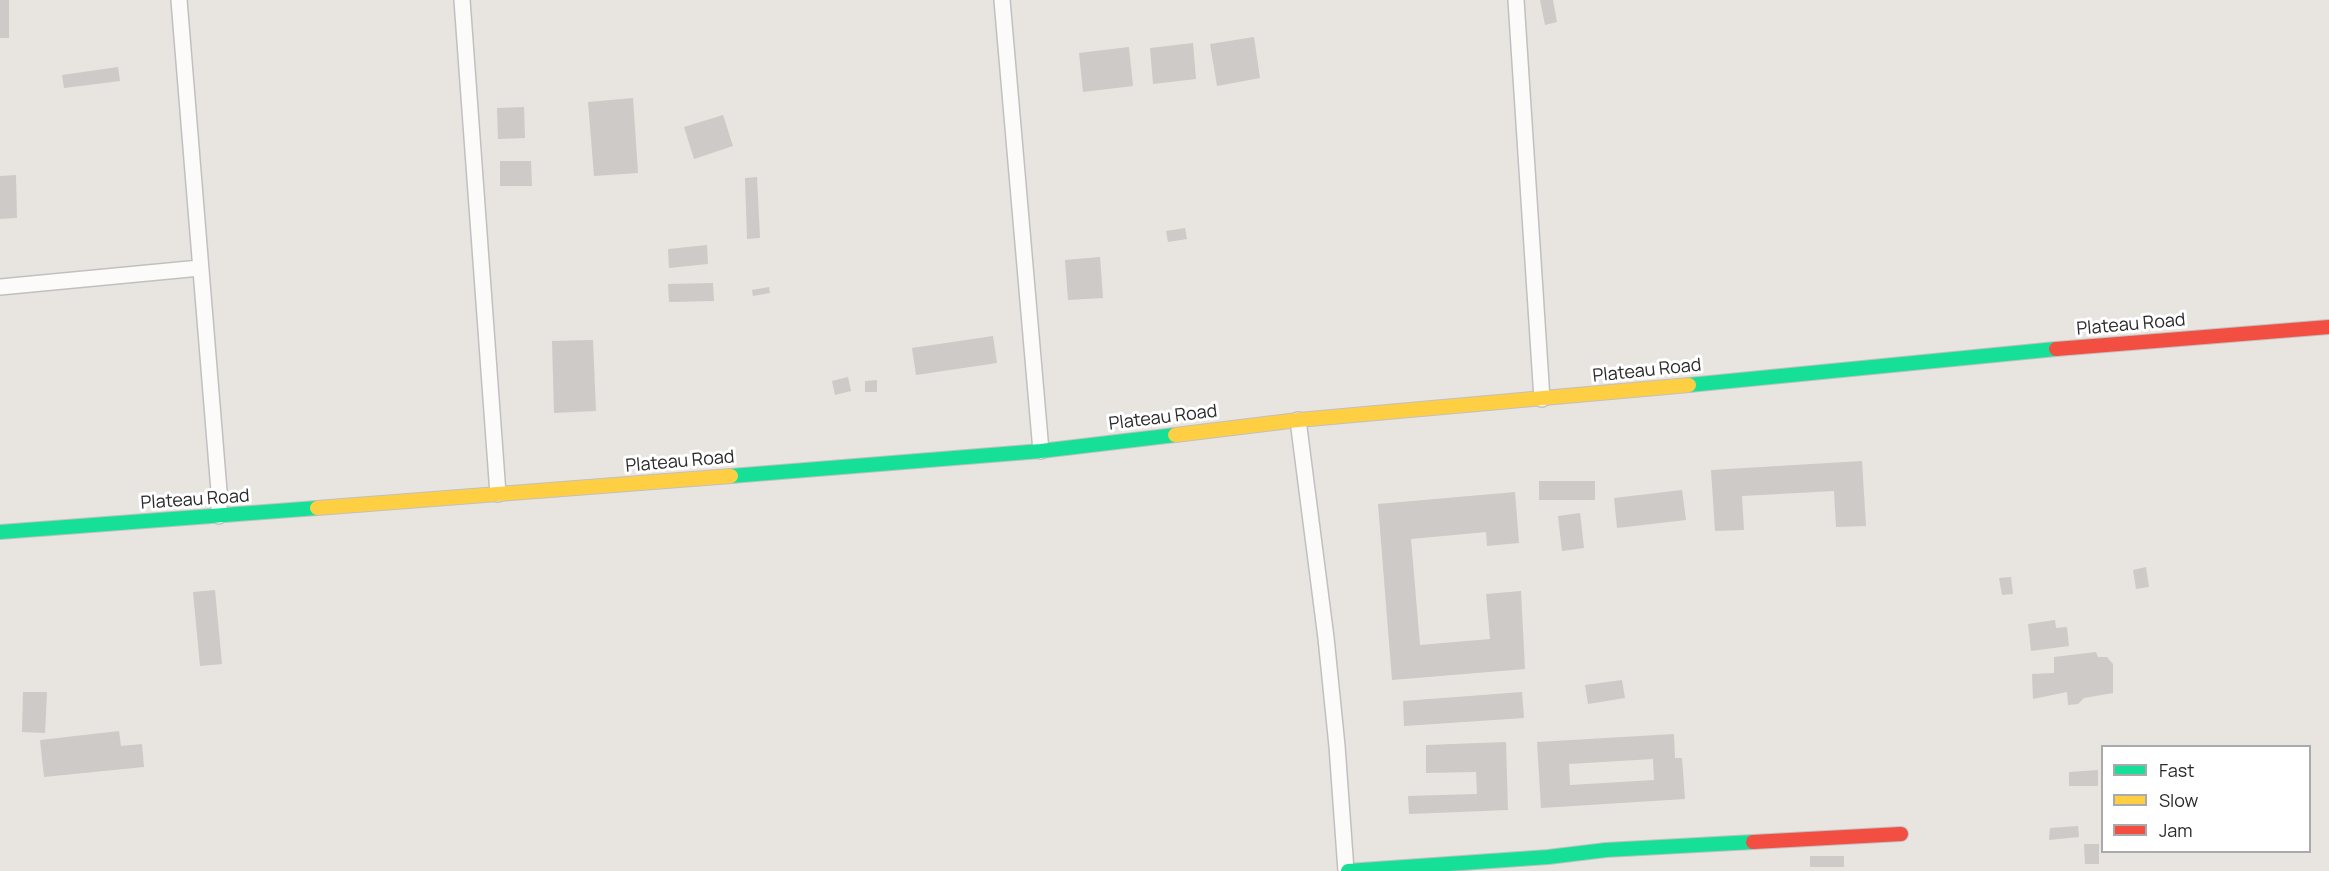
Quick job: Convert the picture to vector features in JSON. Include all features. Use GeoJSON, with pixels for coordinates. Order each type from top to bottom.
{"type":"FeatureCollection","features":[{"type":"Feature","properties":{"kind":"street"},"geometry":{"type":"LineString","coordinates":[[179,0],[219,491],[219,516]]}},
{"type":"Feature","properties":{"kind":"street"},"geometry":{"type":"LineString","coordinates":[[462,0],[498,494]]}},
{"type":"Feature","properties":{"kind":"street"},"geometry":{"type":"LineString","coordinates":[[1002,0],[1041,451]]}},
{"type":"Feature","properties":{"kind":"street"},"geometry":{"type":"LineString","coordinates":[[1516,0],[1542,399]]}},
{"type":"Feature","properties":{"kind":"street"},"geometry":{"type":"LineString","coordinates":[[0,287],[200,268]]}},
{"type":"Feature","properties":{"kind":"street","name":"Plateau Road"},"geometry":{"type":"LineString","coordinates":[[0,532],[1041,451],[1298,420],[1542,399],[2040,350],[2329,327]]}},
{"type":"Feature","properties":{"kind":"street"},"geometry":{"type":"LineString","coordinates":[[1298,420],[1327,649],[1347,871],[1548,857],[1606,850],[1900,834]]}},
{"type":"Feature","properties":{"kind":"building"},"geometry":{"type":"Polygon","coordinates":[[[0,0],[9,0],[9,38],[0,38],[0,0]]]}},
{"type":"Feature","properties":{"kind":"building"},"geometry":{"type":"Polygon","coordinates":[[[1540,0],[1553,0],[1557,22],[1545,25],[1540,0]]]}},
{"type":"Feature","properties":{"kind":"building"},"geometry":{"type":"Polygon","coordinates":[[[1254,37],[1260,78],[1217,86],[1210,44],[1254,37]]]}},
{"type":"Feature","properties":{"kind":"building"},"geometry":{"type":"Polygon","coordinates":[[[1193,43],[1196,79],[1153,84],[1150,48],[1193,43]]]}},
{"type":"Feature","properties":{"kind":"building"},"geometry":{"type":"Polygon","coordinates":[[[1129,47],[1133,86],[1083,92],[1079,53],[1129,47]]]}},
{"type":"Feature","properties":{"kind":"building"},"geometry":{"type":"Polygon","coordinates":[[[118,67],[120,81],[64,88],[62,75],[118,67]]]}},
{"type":"Feature","properties":{"kind":"building"},"geometry":{"type":"Polygon","coordinates":[[[633,98],[638,173],[594,176],[588,102],[633,98]]]}},
{"type":"Feature","properties":{"kind":"building"},"geometry":{"type":"Polygon","coordinates":[[[524,107],[525,138],[498,139],[497,108],[524,107]]]}},
{"type":"Feature","properties":{"kind":"building"},"geometry":{"type":"Polygon","coordinates":[[[723,115],[733,146],[694,159],[684,127],[723,115]]]}},
{"type":"Feature","properties":{"kind":"building"},"geometry":{"type":"Polygon","coordinates":[[[500,161],[531,161],[532,186],[500,186],[500,161]]]}},
{"type":"Feature","properties":{"kind":"building"},"geometry":{"type":"Polygon","coordinates":[[[16,175],[17,218],[0,219],[0,176],[16,175]]]}},
{"type":"Feature","properties":{"kind":"building"},"geometry":{"type":"Polygon","coordinates":[[[757,177],[760,238],[747,239],[745,178],[757,177]]]}},
{"type":"Feature","properties":{"kind":"building"},"geometry":{"type":"Polygon","coordinates":[[[1185,228],[1187,239],[1168,242],[1166,231],[1185,228]]]}},
{"type":"Feature","properties":{"kind":"building"},"geometry":{"type":"Polygon","coordinates":[[[707,245],[708,264],[669,268],[668,249],[707,245]]]}},
{"type":"Feature","properties":{"kind":"building"},"geometry":{"type":"Polygon","coordinates":[[[1100,257],[1103,298],[1068,300],[1065,260],[1100,257]]]}},
{"type":"Feature","properties":{"kind":"building"},"geometry":{"type":"Polygon","coordinates":[[[713,283],[714,301],[669,302],[668,284],[713,283]]]}},
{"type":"Feature","properties":{"kind":"building"},"geometry":{"type":"Polygon","coordinates":[[[769,287],[770,293],[753,296],[752,290],[769,287]]]}},
{"type":"Feature","properties":{"kind":"building"},"geometry":{"type":"Polygon","coordinates":[[[993,336],[997,363],[916,375],[912,348],[993,336]]]}},
{"type":"Feature","properties":{"kind":"building"},"geometry":{"type":"Polygon","coordinates":[[[593,340],[596,411],[554,413],[552,341],[593,340]]]}},
{"type":"Feature","properties":{"kind":"building"},"geometry":{"type":"Polygon","coordinates":[[[848,377],[851,391],[835,395],[832,381],[848,377]]]}},
{"type":"Feature","properties":{"kind":"building"},"geometry":{"type":"Polygon","coordinates":[[[877,380],[877,392],[865,392],[865,381],[877,380]]]}},
{"type":"Feature","properties":{"kind":"building"},"geometry":{"type":"Polygon","coordinates":[[[1862,461],[1866,526],[1836,527],[1834,491],[1742,496],[1744,530],[1715,531],[1711,470],[1862,461]]]}},
{"type":"Feature","properties":{"kind":"building"},"geometry":{"type":"Polygon","coordinates":[[[1539,481],[1595,481],[1595,500],[1539,500],[1539,481]]]}},
{"type":"Feature","properties":{"kind":"building"},"geometry":{"type":"Polygon","coordinates":[[[1682,490],[1686,520],[1617,528],[1614,498],[1682,490]]]}},
{"type":"Feature","properties":{"kind":"building"},"geometry":{"type":"Polygon","coordinates":[[[1515,492],[1519,543],[1487,546],[1486,532],[1411,539],[1420,645],[1490,639],[1486,594],[1521,591],[1525,669],[1392,680],[1378,504],[1515,492]]]}},
{"type":"Feature","properties":{"kind":"building"},"geometry":{"type":"Polygon","coordinates":[[[1580,513],[1584,548],[1562,551],[1558,516],[1580,513]]]}},
{"type":"Feature","properties":{"kind":"building"},"geometry":{"type":"Polygon","coordinates":[[[2146,567],[2149,587],[2136,589],[2133,570],[2146,567]]]}},
{"type":"Feature","properties":{"kind":"building"},"geometry":{"type":"Polygon","coordinates":[[[2011,577],[2013,594],[2002,595],[1999,578],[2011,577]]]}},
{"type":"Feature","properties":{"kind":"building"},"geometry":{"type":"Polygon","coordinates":[[[215,590],[222,664],[200,666],[193,592],[215,590]]]}},
{"type":"Feature","properties":{"kind":"building"},"geometry":{"type":"Polygon","coordinates":[[[2055,620],[2056,628],[2067,627],[2069,646],[2031,651],[2028,624],[2055,620]]]}},
{"type":"Feature","properties":{"kind":"building"},"geometry":{"type":"Polygon","coordinates":[[[2096,652],[2098,657],[2107,657],[2113,664],[2113,693],[2084,698],[2078,704],[2068,705],[2067,692],[2033,699],[2032,674],[2054,673],[2054,657],[2096,652]]]}},
{"type":"Feature","properties":{"kind":"building"},"geometry":{"type":"Polygon","coordinates":[[[1622,680],[1625,698],[1588,704],[1585,685],[1622,680]]]}},
{"type":"Feature","properties":{"kind":"building"},"geometry":{"type":"Polygon","coordinates":[[[23,692],[47,692],[45,733],[22,732],[23,692]]]}},
{"type":"Feature","properties":{"kind":"building"},"geometry":{"type":"Polygon","coordinates":[[[1522,692],[1524,718],[1404,726],[1403,701],[1522,692]]]}},
{"type":"Feature","properties":{"kind":"building"},"geometry":{"type":"Polygon","coordinates":[[[119,731],[121,746],[142,744],[144,767],[44,777],[40,740],[119,731]]]}},
{"type":"Feature","properties":{"kind":"building"},"geometry":{"type":"Polygon","coordinates":[[[1674,734],[1675,758],[1682,758],[1685,799],[1541,808],[1537,742],[1674,734]],[[1653,759],[1569,764],[1570,785],[1654,780],[1653,759]]]}},
{"type":"Feature","properties":{"kind":"building"},"geometry":{"type":"Polygon","coordinates":[[[1506,742],[1508,810],[1409,814],[1408,796],[1477,794],[1476,772],[1426,773],[1426,745],[1506,742]]]}},
{"type":"Feature","properties":{"kind":"building"},"geometry":{"type":"Polygon","coordinates":[[[2098,770],[2098,786],[2069,786],[2069,772],[2098,770]]]}},
{"type":"Feature","properties":{"kind":"building"},"geometry":{"type":"Polygon","coordinates":[[[2078,826],[2079,837],[2049,840],[2050,828],[2078,826]]]}},
{"type":"Feature","properties":{"kind":"building"},"geometry":{"type":"Polygon","coordinates":[[[2084,844],[2099,844],[2099,864],[2085,864],[2084,844]]]}},
{"type":"Feature","properties":{"kind":"building"},"geometry":{"type":"Polygon","coordinates":[[[1810,856],[1844,856],[1844,867],[1810,867],[1810,856]]]}},
{"type":"Feature","properties":{"kind":"traffic: fast"},"geometry":{"type":"LineString","coordinates":[[1689,385],[2056,349]]}},
{"type":"Feature","properties":{"kind":"traffic: fast"},"geometry":{"type":"LineString","coordinates":[[731,476],[1041,451],[1175,435]]}},
{"type":"Feature","properties":{"kind":"traffic: fast"},"geometry":{"type":"LineString","coordinates":[[0,532],[317,508]]}},
{"type":"Feature","properties":{"kind":"traffic: fast"},"geometry":{"type":"LineString","coordinates":[[1348,871],[1548,857],[1606,850],[1753,842]]}},
{"type":"Feature","properties":{"kind":"traffic: slow"},"geometry":{"type":"LineString","coordinates":[[1175,435],[1298,420],[1689,385]]}},
{"type":"Feature","properties":{"kind":"traffic: slow"},"geometry":{"type":"LineString","coordinates":[[317,508],[731,476]]}},
{"type":"Feature","properties":{"kind":"traffic: jam"},"geometry":{"type":"LineString","coordinates":[[2056,349],[2329,327]]}},
{"type":"Feature","properties":{"kind":"traffic: jam"},"geometry":{"type":"LineString","coordinates":[[1753,842],[1901,834]]}}]}
